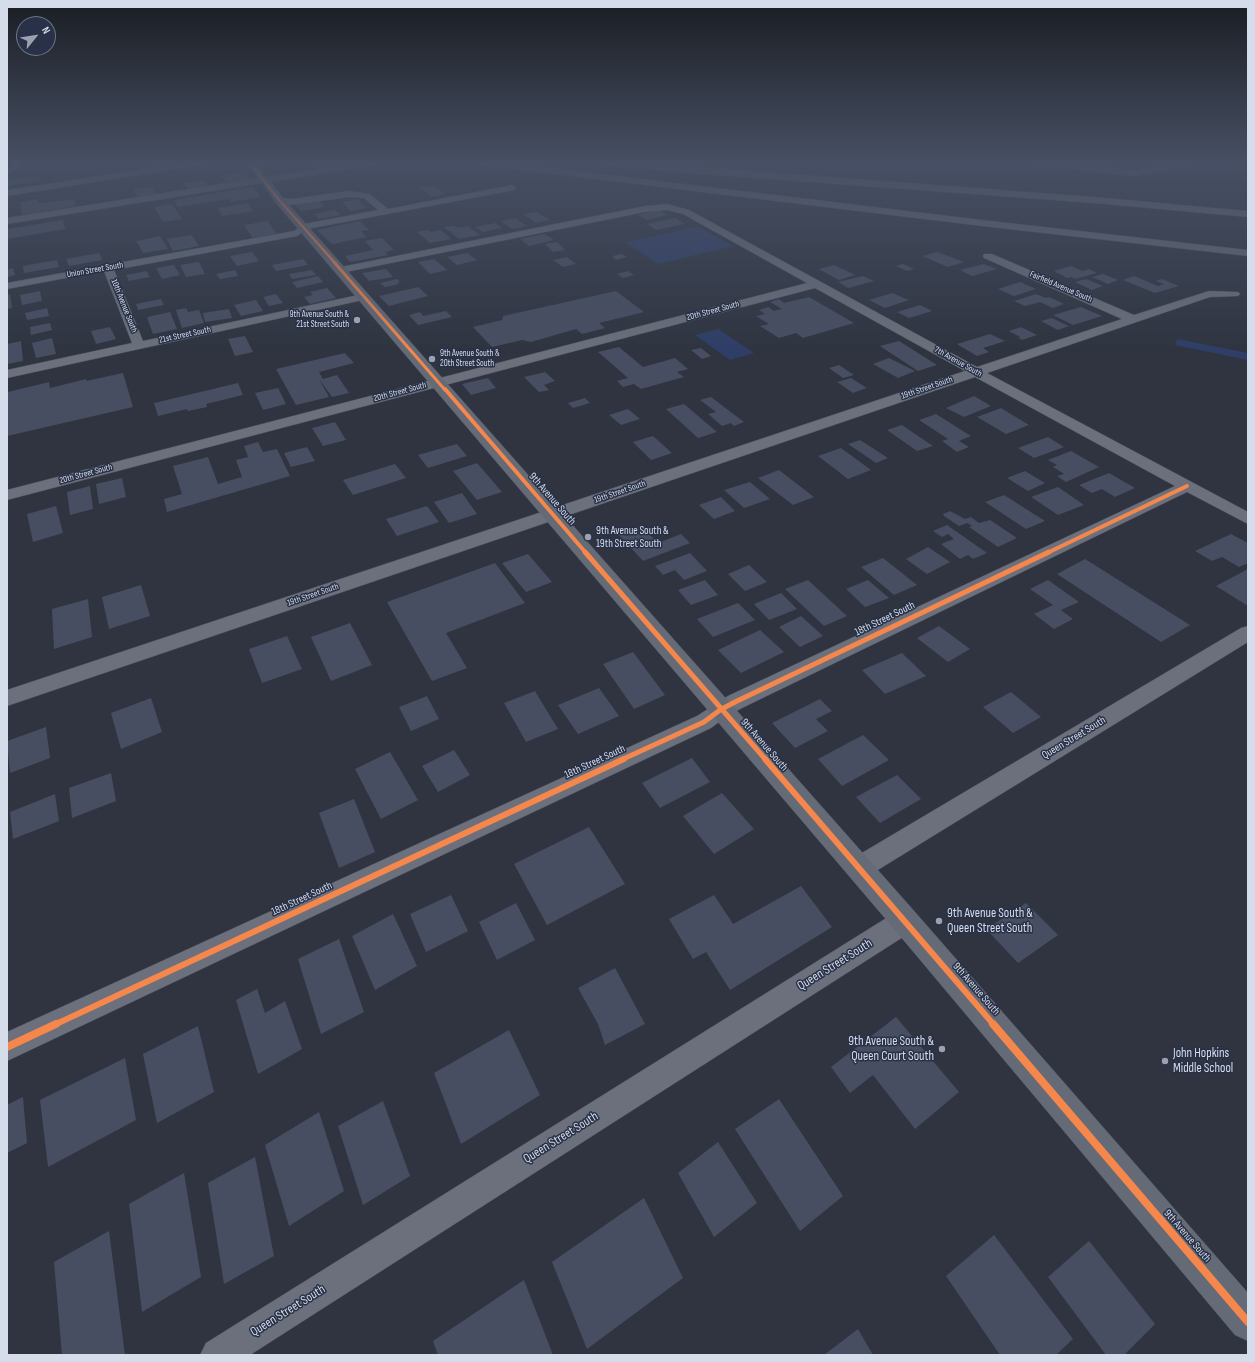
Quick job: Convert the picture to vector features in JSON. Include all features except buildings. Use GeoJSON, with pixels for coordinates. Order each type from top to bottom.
{"type":"FeatureCollection","features":[{"type":"Feature","properties":{"kind":"highway"},"geometry":{"type":"LineString","coordinates":[[969,226],[1248,264]]}},
{"type":"Feature","properties":{"kind":"highway"},"geometry":{"type":"LineString","coordinates":[[1005,226],[1248,253]]}},
{"type":"Feature","properties":{"kind":"street","name":"Union Street South"},"geometry":{"type":"LineString","coordinates":[[7,286],[298,233],[304,227],[312,226]]}},
{"type":"Feature","properties":{"kind":"street","name":"7th Avenue South"},"geometry":{"type":"LineString","coordinates":[[341,270],[561,226]]}},
{"type":"Feature","properties":{"kind":"street","name":"7th Avenue South"},"geometry":{"type":"LineString","coordinates":[[710,226],[976,372],[1248,519]]}},
{"type":"Feature","properties":{"kind":"street","name":"9th Avenue South"},"geometry":{"type":"LineString","coordinates":[[304,227],[720,710],[905,921],[1248,1322]]}},
{"type":"Feature","properties":{"kind":"street","name":"Fairfield Avenue South"},"geometry":{"type":"LineString","coordinates":[[988,256],[1133,319]]}},
{"type":"Feature","properties":{"kind":"street","name":"10th Avenue South"},"geometry":{"type":"LineString","coordinates":[[108,267],[139,345]]}},
{"type":"Feature","properties":{"kind":"street","name":"20th Street South"},"geometry":{"type":"LineString","coordinates":[[7,495],[816,284]]}},
{"type":"Feature","properties":{"kind":"street","name":"19th Street South"},"geometry":{"type":"LineString","coordinates":[[7,698],[1133,319],[1209,294],[1234,294]]}},
{"type":"Feature","properties":{"kind":"street","name":"21st Street South"},"geometry":{"type":"LineString","coordinates":[[7,374],[363,297]]}},
{"type":"Feature","properties":{"kind":"street","name":"18th Street South"},"geometry":{"type":"LineString","coordinates":[[7,1048],[704,722],[720,710],[1187,486]]}},
{"type":"Feature","properties":{"kind":"street","name":"Queen Street South"},"geometry":{"type":"LineString","coordinates":[[859,868],[1248,633]]}},
{"type":"Feature","properties":{"kind":"street","name":"Queen Street South"},"geometry":{"type":"LineString","coordinates":[[218,1355],[905,921]]}},
{"type":"Feature","properties":{"kind":"shaded area"},"geometry":{"type":"Polygon","coordinates":[[[698,227],[733,246],[658,264],[625,242],[698,227]]]}},
{"type":"Feature","properties":{"kind":"shaded area"},"geometry":{"type":"Polygon","coordinates":[[[718,329],[754,353],[730,360],[695,335],[718,329]]]}},
{"type":"Feature","properties":{"kind":"shaded area"},"geometry":{"type":"Polygon","coordinates":[[[1177,339],[1248,353],[1248,360],[1175,345],[1177,339]]]}},
{"type":"Feature","properties":{"kind":"cycle path"},"geometry":{"type":"LineString","coordinates":[[303,226],[905,921],[1248,1322]]}},
{"type":"Feature","properties":{"kind":"cycle path"},"geometry":{"type":"LineString","coordinates":[[7,1047],[704,722],[720,710],[735,702],[1187,486]]}},
{"type":"Feature","properties":{"kind":"place","name":"9th Avenue South & 21st Street South"},"geometry":{"type":"Point","coordinates":[357,320]}},
{"type":"Feature","properties":{"kind":"place","name":"9th Avenue South & 20th Street South"},"geometry":{"type":"Point","coordinates":[432,359]}},
{"type":"Feature","properties":{"kind":"place","name":"9th Avenue South & 19th Street South"},"geometry":{"type":"Point","coordinates":[588,537]}},
{"type":"Feature","properties":{"kind":"place","name":"9th Avenue South & Queen Street South"},"geometry":{"type":"Point","coordinates":[939,921]}},
{"type":"Feature","properties":{"kind":"place","name":"9th Avenue South & Queen Court South"},"geometry":{"type":"Point","coordinates":[942,1049]}},
{"type":"Feature","properties":{"kind":"place","name":"John Hopkins Middle School"},"geometry":{"type":"Point","coordinates":[1165,1061]}}]}
